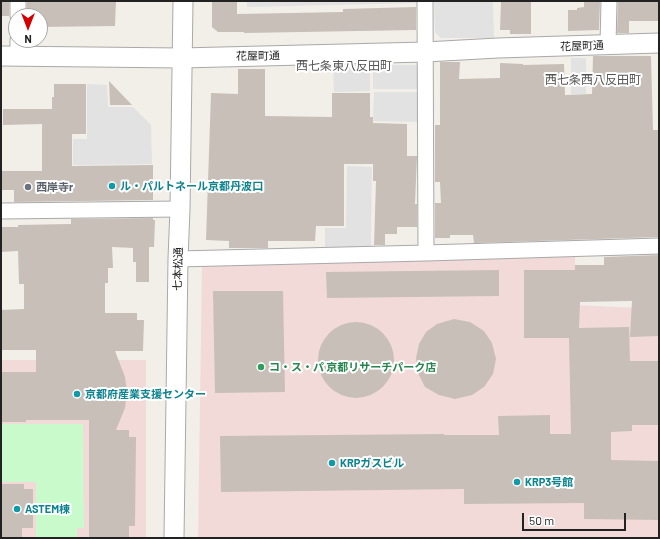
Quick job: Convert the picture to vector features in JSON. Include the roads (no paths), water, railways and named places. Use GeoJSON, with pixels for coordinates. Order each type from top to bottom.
{"type":"FeatureCollection","features":[{"type":"Feature","properties":{"kind":"street","name":"七本松通"},"geometry":{"type":"LineString","coordinates":[[174,538],[183,1]]}},
{"type":"Feature","properties":{"kind":"street"},"geometry":{"type":"LineString","coordinates":[[426,1],[426,253]]}},
{"type":"Feature","properties":{"kind":"street"},"geometry":{"type":"LineString","coordinates":[[608,45],[609,1]]}},
{"type":"Feature","properties":{"kind":"street","name":"花屋町通"},"geometry":{"type":"LineString","coordinates":[[12,51],[181,58],[425,52],[659,42]]}},
{"type":"Feature","properties":{"kind":"street"},"geometry":{"type":"LineString","coordinates":[[1,211],[180,209]]}},
{"type":"Feature","properties":{"kind":"street"},"geometry":{"type":"LineString","coordinates":[[178,259],[659,246]]}},
{"type":"Feature","properties":{"kind":"place","name":"ル・パルトネール京都丹波口"},"geometry":{"type":"Point","coordinates":[112,186]}},
{"type":"Feature","properties":{"kind":"place","name":"西岸寺r"},"geometry":{"type":"Point","coordinates":[28,187]}},
{"type":"Feature","properties":{"kind":"place","name":"コ・ス・パ 京都リサーチパーク店"},"geometry":{"type":"Point","coordinates":[261,367]}},
{"type":"Feature","properties":{"kind":"place","name":"京都府産業支援センター"},"geometry":{"type":"Point","coordinates":[77,394]}},
{"type":"Feature","properties":{"kind":"place","name":"KRPガスビル"},"geometry":{"type":"Point","coordinates":[332,463]}},
{"type":"Feature","properties":{"kind":"place","name":"KRP3号館"},"geometry":{"type":"Point","coordinates":[517,482]}},
{"type":"Feature","properties":{"kind":"place","name":"ASTEM棟"},"geometry":{"type":"Point","coordinates":[17,509]}},
{"type":"Feature","properties":{"kind":"district","name":"西七条東八反田町"},"geometry":{"type":"Point","coordinates":[344,66]}},
{"type":"Feature","properties":{"kind":"district","name":"西七条西八反田町"},"geometry":{"type":"Point","coordinates":[593,80]}}]}
